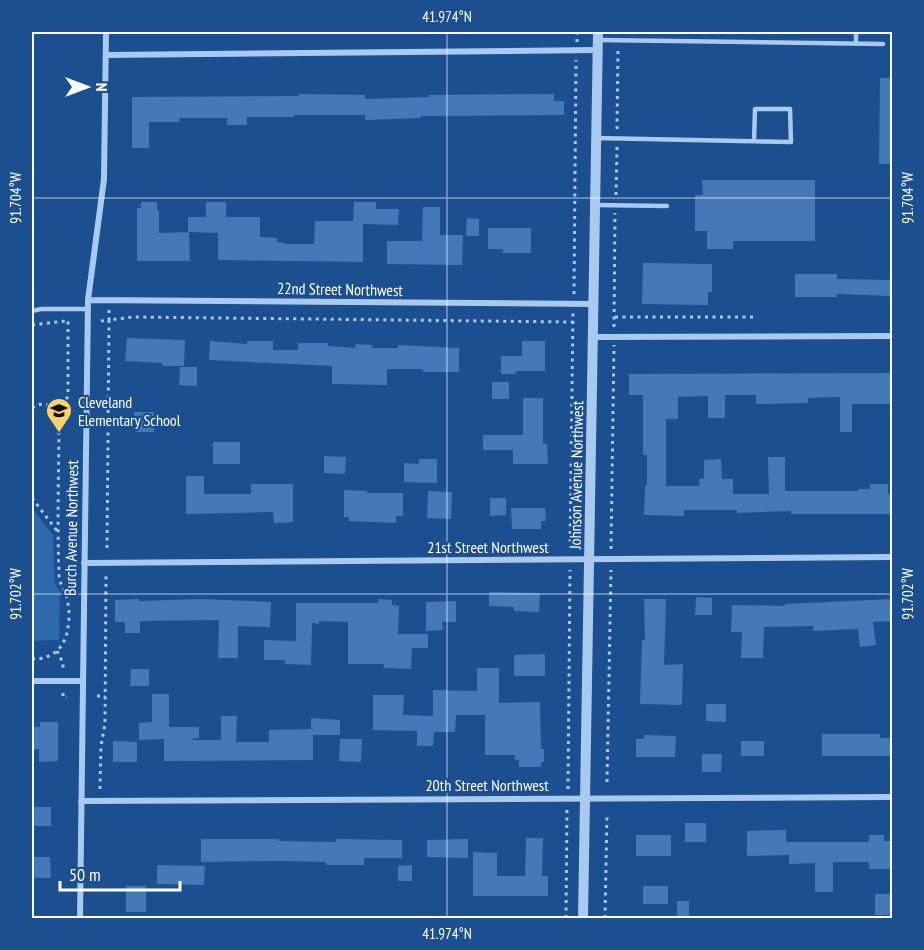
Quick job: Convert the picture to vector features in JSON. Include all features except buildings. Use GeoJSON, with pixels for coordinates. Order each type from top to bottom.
{"type":"FeatureCollection","features":[{"type":"Feature","properties":{"kind":"street","name":"Burch Avenue Northwest"},"geometry":{"type":"LineString","coordinates":[[80,918],[88,300],[104,179],[106,32]]}},
{"type":"Feature","properties":{"kind":"street"},"geometry":{"type":"LineString","coordinates":[[106,55],[576,51],[598,41]]}},
{"type":"Feature","properties":{"kind":"street","name":"Johnson Avenue Northwest"},"geometry":{"type":"LineString","coordinates":[[583,918],[598,41]]}},
{"type":"Feature","properties":{"kind":"street","name":"22nd Street Northwest"},"geometry":{"type":"LineString","coordinates":[[88,300],[593,304]]}},
{"type":"Feature","properties":{"kind":"street"},"geometry":{"type":"LineString","coordinates":[[593,337],[892,336]]}},
{"type":"Feature","properties":{"kind":"street","name":"21st Street Northwest"},"geometry":{"type":"LineString","coordinates":[[84,563],[892,557]]}},
{"type":"Feature","properties":{"kind":"street"},"geometry":{"type":"LineString","coordinates":[[32,681],[83,681]]}},
{"type":"Feature","properties":{"kind":"street","name":"20th Street Northwest"},"geometry":{"type":"LineString","coordinates":[[81,801],[892,797]]}},
{"type":"Feature","properties":{"kind":"lane"},"geometry":{"type":"LineString","coordinates":[[856,32],[856,43]]}},
{"type":"Feature","properties":{"kind":"lane"},"geometry":{"type":"LineString","coordinates":[[598,41],[883,44]]}},
{"type":"Feature","properties":{"kind":"lane"},"geometry":{"type":"LineString","coordinates":[[596,138],[791,142],[790,109],[755,109],[754,141]]}},
{"type":"Feature","properties":{"kind":"lane"},"geometry":{"type":"LineString","coordinates":[[595,205],[667,206]]}},
{"type":"Feature","properties":{"kind":"lane"},"geometry":{"type":"LineString","coordinates":[[32,311],[88,309]]}},
{"type":"Feature","properties":{"kind":"path"},"geometry":{"type":"LineString","coordinates":[[566,918],[577,32]]}},
{"type":"Feature","properties":{"kind":"path"},"geometry":{"type":"LineString","coordinates":[[607,782],[611,559],[609,480],[615,317],[618,40]]}},
{"type":"Feature","properties":{"kind":"path"},"geometry":{"type":"LineString","coordinates":[[107,548],[109,300]]}},
{"type":"Feature","properties":{"kind":"path"},"geometry":{"type":"LineString","coordinates":[[615,317],[757,317]]}},
{"type":"Feature","properties":{"kind":"path"},"geometry":{"type":"LineString","coordinates":[[101,321],[145,318],[573,322]]}},
{"type":"Feature","properties":{"kind":"path"},"geometry":{"type":"LineString","coordinates":[[32,660],[43,660],[57,651],[66,639],[69,625],[68,603],[59,577],[58,532],[58,413],[68,396],[68,320]]}},
{"type":"Feature","properties":{"kind":"path"},"geometry":{"type":"LineString","coordinates":[[32,325],[75,320]]}},
{"type":"Feature","properties":{"kind":"path"},"geometry":{"type":"LineString","coordinates":[[32,408],[44,403],[51,405],[58,413]]}},
{"type":"Feature","properties":{"kind":"path"},"geometry":{"type":"LineString","coordinates":[[571,480],[576,479]]}},
{"type":"Feature","properties":{"kind":"path"},"geometry":{"type":"LineString","coordinates":[[32,498],[58,532]]}},
{"type":"Feature","properties":{"kind":"path"},"geometry":{"type":"LineString","coordinates":[[100,789],[105,696],[106,575]]}},
{"type":"Feature","properties":{"kind":"path"},"geometry":{"type":"LineString","coordinates":[[57,651],[63,663],[63,669]]}},
{"type":"Feature","properties":{"kind":"path"},"geometry":{"type":"LineString","coordinates":[[63,693],[63,697],[67,697]]}},
{"type":"Feature","properties":{"kind":"path"},"geometry":{"type":"LineString","coordinates":[[97,696],[105,696]]}},
{"type":"Feature","properties":{"kind":"path"},"geometry":{"type":"LineString","coordinates":[[605,918],[607,813]]}},
{"type":"Feature","properties":{"kind":"shaded area"},"geometry":{"type":"Polygon","coordinates":[[[32,508],[53,535],[55,584],[60,592],[59,640],[32,641],[32,508]]]}},
{"type":"Feature","properties":{"kind":"place","name":"Cleveland Elementary School"},"geometry":{"type":"Point","coordinates":[59,434]}}]}
